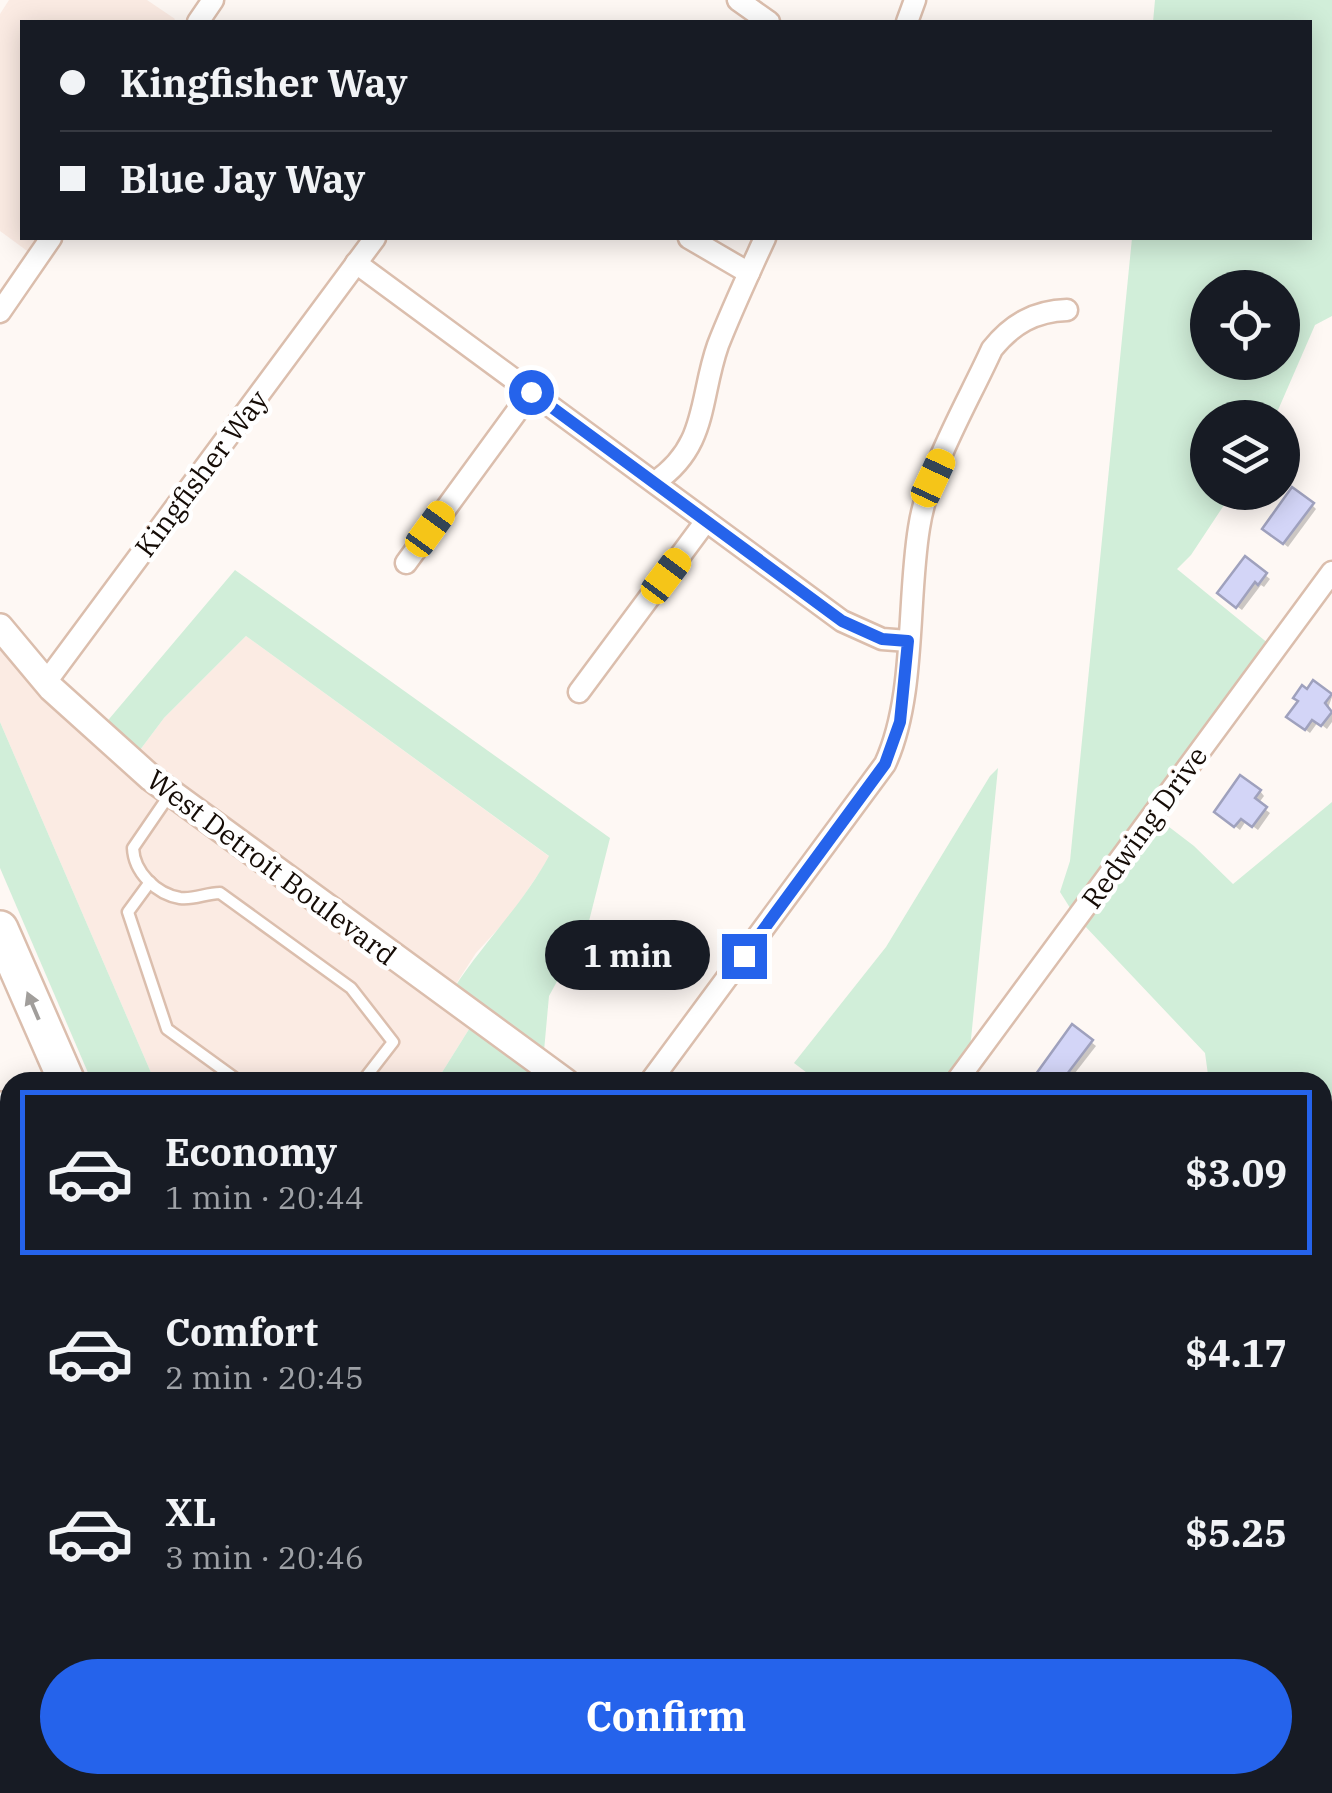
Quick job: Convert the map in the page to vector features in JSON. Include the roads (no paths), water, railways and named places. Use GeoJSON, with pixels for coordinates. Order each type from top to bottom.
{"type":"FeatureCollection","features":[{"type":"Feature","properties":{"kind":"highway"},"geometry":{"type":"LineString","coordinates":[[0,929],[62,1072]]}},
{"type":"Feature","properties":{"kind":"street"},"geometry":{"type":"LineString","coordinates":[[738,0],[766,20]]}},
{"type":"Feature","properties":{"kind":"street"},"geometry":{"type":"LineString","coordinates":[[0,312],[50,240]]}},
{"type":"Feature","properties":{"kind":"street","name":"Kingfisher Way"},"geometry":{"type":"LineString","coordinates":[[46,682],[373,240]]}},
{"type":"Feature","properties":{"kind":"street"},"geometry":{"type":"LineString","coordinates":[[693,240],[749,272]]}},
{"type":"Feature","properties":{"kind":"street"},"geometry":{"type":"LineString","coordinates":[[654,482],[680,462],[696,434],[718,344],[764,240]]}},
{"type":"Feature","properties":{"kind":"street"},"geometry":{"type":"LineString","coordinates":[[356,263],[842,621],[882,639],[908,641]]}},
{"type":"Feature","properties":{"kind":"street"},"geometry":{"type":"LineString","coordinates":[[657,1072],[885,764],[900,722],[919,529],[927,495],[992,349],[1024,319],[1067,310]]}},
{"type":"Feature","properties":{"kind":"street"},"geometry":{"type":"LineString","coordinates":[[406,563],[531,392]]}},
{"type":"Feature","properties":{"kind":"street"},"geometry":{"type":"LineString","coordinates":[[579,692],[706,520]]}},
{"type":"Feature","properties":{"kind":"street","name":"Redwing Drive"},"geometry":{"type":"LineString","coordinates":[[963,1072],[1332,572]]}},
{"type":"Feature","properties":{"kind":"street","name":"West Detroit Boulevard"},"geometry":{"type":"LineString","coordinates":[[0,626],[46,682],[90,726],[171,793],[552,1072]]}},
{"type":"Feature","properties":{"kind":"lane"},"geometry":{"type":"LineString","coordinates":[[171,793],[134,848],[136,864],[150,882],[182,898],[220,893],[350,988],[393,1042],[370,1072]]}},
{"type":"Feature","properties":{"kind":"lane"},"geometry":{"type":"LineString","coordinates":[[150,882],[128,912],[167,1029],[226,1072]]}}]}
